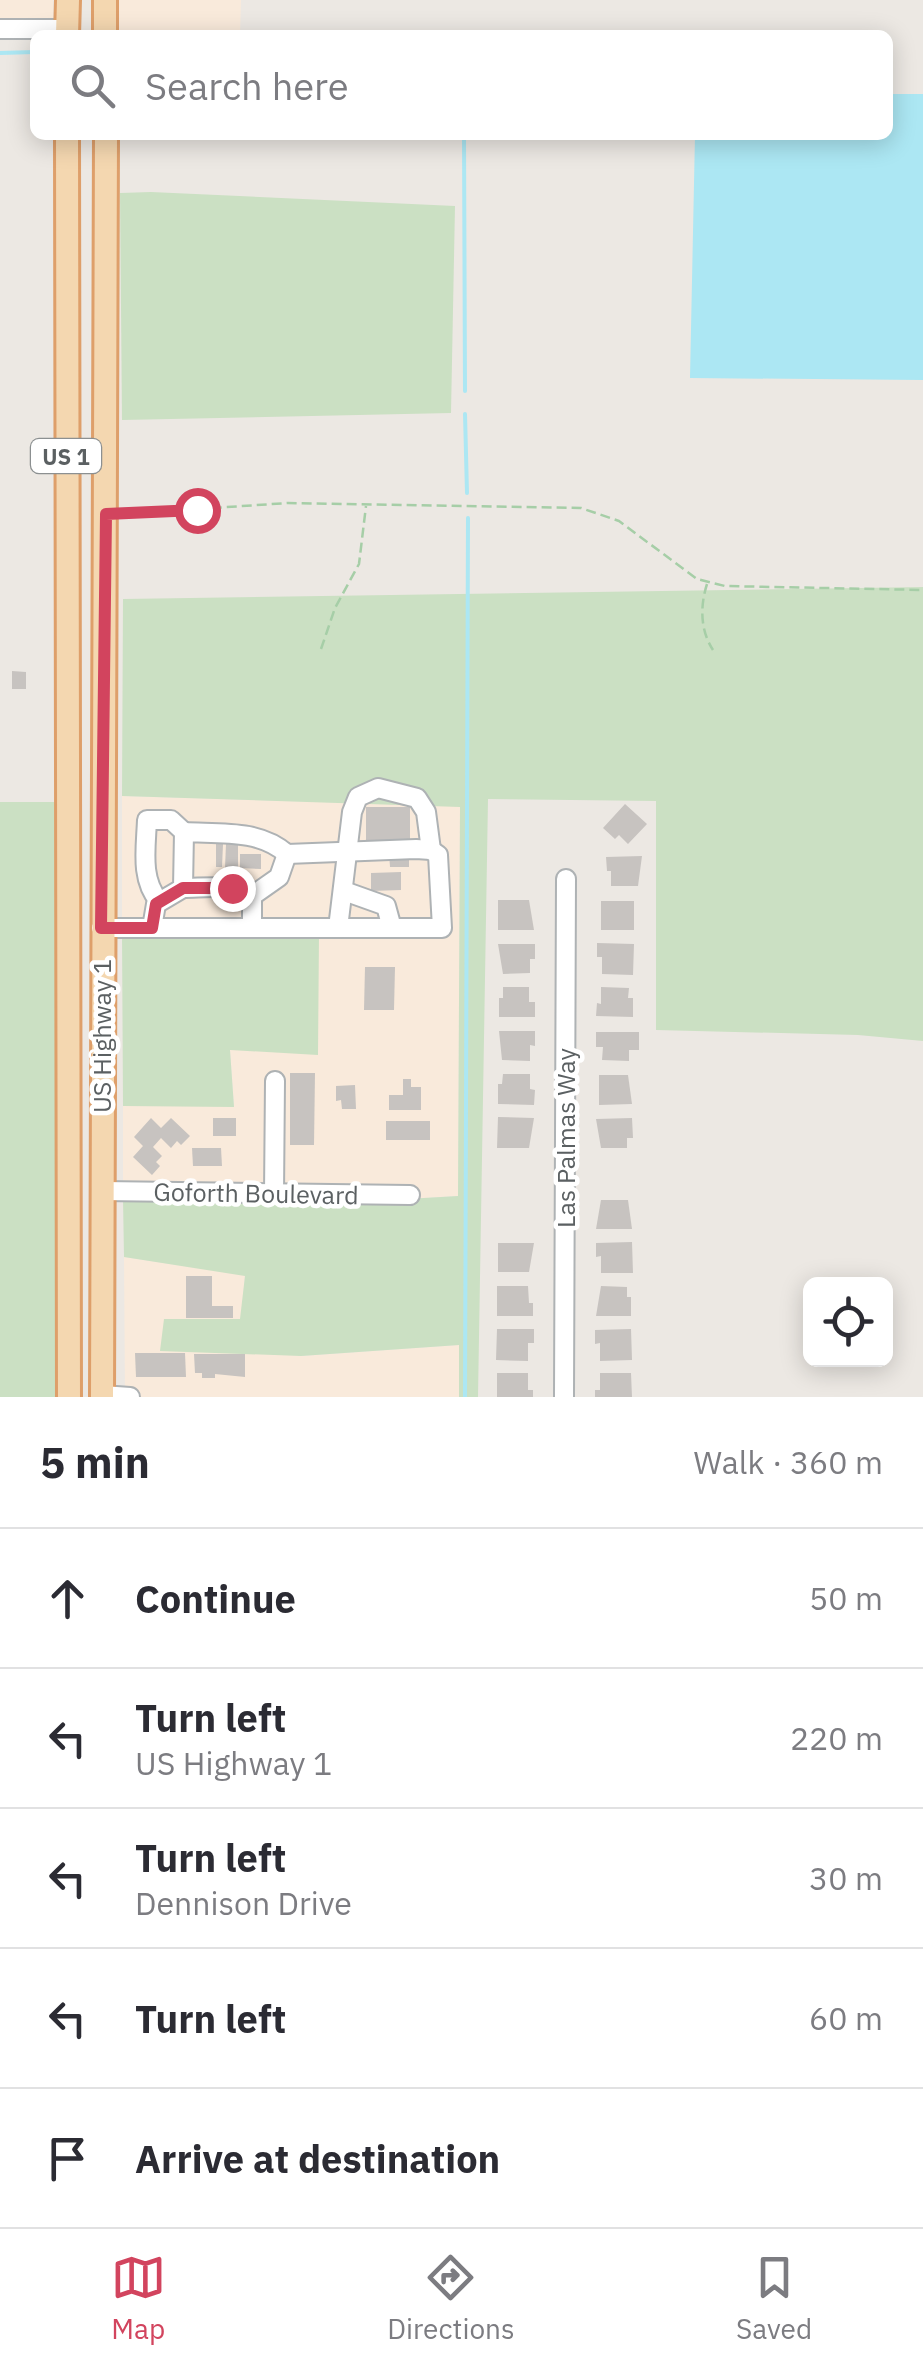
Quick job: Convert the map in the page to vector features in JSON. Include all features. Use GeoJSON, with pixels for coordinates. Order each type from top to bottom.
{"type":"FeatureCollection","features":[{"type":"Feature","properties":{"kind":"main road"},"geometry":{"type":"LineString","coordinates":[[67,30],[68,0]]}},
{"type":"Feature","properties":{"kind":"main road"},"geometry":{"type":"LineString","coordinates":[[105,0],[105,30]]}},
{"type":"Feature","properties":{"kind":"main road","name":"US Highway 1"},"geometry":{"type":"LineString","coordinates":[[67,140],[69,1397]]}},
{"type":"Feature","properties":{"kind":"main road","name":"US Highway 1"},"geometry":{"type":"LineString","coordinates":[[102,1396],[106,140]]}},
{"type":"Feature","properties":{"kind":"main road"},"geometry":{"type":"LineString","coordinates":[[69,864],[86,905],[101,928]]}},
{"type":"Feature","properties":{"kind":"street"},"geometry":{"type":"LineString","coordinates":[[0,29],[30,30]]}},
{"type":"Feature","properties":{"kind":"street"},"geometry":{"type":"LineString","coordinates":[[338,928],[352,812],[358,797],[378,788],[407,794],[422,804],[430,850]]}},
{"type":"Feature","properties":{"kind":"street"},"geometry":{"type":"LineString","coordinates":[[101,928],[442,928],[438,855],[430,850],[287,854],[276,844],[250,835],[184,832],[171,820],[146,820],[146,878],[148,889],[159,901]]}},
{"type":"Feature","properties":{"kind":"street"},"geometry":{"type":"LineString","coordinates":[[183,888],[184,832]]}},
{"type":"Feature","properties":{"kind":"street"},"geometry":{"type":"LineString","coordinates":[[252,896],[279,878],[287,854]]}},
{"type":"Feature","properties":{"kind":"street","name":"Las Palmas Way"},"geometry":{"type":"LineString","coordinates":[[564,1397],[566,879]]}},
{"type":"Feature","properties":{"kind":"street"},"geometry":{"type":"LineString","coordinates":[[152,928],[153,912],[159,901],[183,888],[232,888],[252,896]]}},
{"type":"Feature","properties":{"kind":"street"},"geometry":{"type":"LineString","coordinates":[[344,892],[382,903],[389,911],[392,928]]}},
{"type":"Feature","properties":{"kind":"street"},"geometry":{"type":"LineString","coordinates":[[252,896],[252,928]]}},
{"type":"Feature","properties":{"kind":"street"},"geometry":{"type":"LineString","coordinates":[[274,1081],[274,1194]]}},
{"type":"Feature","properties":{"kind":"street","name":"Goforth Boulevard"},"geometry":{"type":"LineString","coordinates":[[102,1192],[410,1195]]}},
{"type":"Feature","properties":{"kind":"street"},"geometry":{"type":"LineString","coordinates":[[102,1396],[130,1397]]}},
{"type":"Feature","properties":{"kind":"path"},"geometry":{"type":"LineString","coordinates":[[106,514],[288,502],[595,510],[619,522],[696,579],[707,582],[725,586],[923,590]]}},
{"type":"Feature","properties":{"kind":"path"},"geometry":{"type":"LineString","coordinates":[[321,649],[335,608],[359,564],[366,506]]}},
{"type":"Feature","properties":{"kind":"path"},"geometry":{"type":"LineString","coordinates":[[707,582],[702,618],[712,650]]}},
{"type":"Feature","properties":{"kind":"shaded area"},"geometry":{"type":"Polygon","coordinates":[[[0,0],[53,0],[53,30],[0,30],[0,0]]]}},
{"type":"Feature","properties":{"kind":"shaded area"},"geometry":{"type":"Polygon","coordinates":[[[119,0],[241,0],[240,30],[118,30],[119,0]]]}},
{"type":"Feature","properties":{"kind":"shaded area"},"geometry":{"type":"Polygon","coordinates":[[[122,796],[460,806],[458,1196],[338,1203],[123,1199],[123,1106],[234,1106],[230,1050],[122,933],[122,796]]]}},
{"type":"Feature","properties":{"kind":"shaded area"},"geometry":{"type":"Polygon","coordinates":[[[124,1257],[245,1275],[241,1320],[165,1319],[301,1356],[459,1345],[459,1397],[125,1397],[124,1257]]]}},
{"type":"Feature","properties":{"kind":"green space"},"geometry":{"type":"Polygon","coordinates":[[[120,193],[455,206],[451,413],[122,420],[120,193]]]}},
{"type":"Feature","properties":{"kind":"green space"},"geometry":{"type":"Polygon","coordinates":[[[923,587],[923,1041],[858,1035],[656,1030],[656,801],[488,799],[478,1397],[459,1397],[459,1345],[301,1356],[160,1351],[164,1319],[240,1319],[245,1276],[124,1257],[123,1199],[338,1203],[458,1196],[460,807],[122,796],[123,599],[923,587]]]}},
{"type":"Feature","properties":{"kind":"green space"},"geometry":{"type":"Polygon","coordinates":[[[0,802],[56,802],[57,1397],[0,1397],[0,802]]]}},
{"type":"Feature","properties":{"kind":"green space"},"geometry":{"type":"Polygon","coordinates":[[[122,933],[319,934],[318,1055],[230,1050],[234,1107],[123,1106],[122,933]]]}},
{"type":"Feature","properties":{"kind":"water"},"geometry":{"type":"Polygon","coordinates":[[[893,94],[923,94],[923,380],[690,378],[695,140],[893,140],[893,94]]]}},
{"type":"Feature","properties":{"kind":"building"},"geometry":{"type":"Polygon","coordinates":[[[12,671],[26,672],[26,689],[12,689],[12,671]]]}},
{"type":"Feature","properties":{"kind":"building"},"geometry":{"type":"Polygon","coordinates":[[[625,804],[647,824],[628,844],[603,828],[625,804]]]}},
{"type":"Feature","properties":{"kind":"building"},"geometry":{"type":"Polygon","coordinates":[[[366,807],[410,807],[410,843],[366,842],[366,807]]]}},
{"type":"Feature","properties":{"kind":"building"},"geometry":{"type":"Polygon","coordinates":[[[216,844],[223,844],[222,867],[216,867],[216,844]]]}},
{"type":"Feature","properties":{"kind":"building"},"geometry":{"type":"Polygon","coordinates":[[[226,844],[238,844],[238,868],[225,868],[226,844]]]}},
{"type":"Feature","properties":{"kind":"building"},"geometry":{"type":"Polygon","coordinates":[[[389,853],[409,853],[409,867],[390,867],[389,853]]]}},
{"type":"Feature","properties":{"kind":"building"},"geometry":{"type":"Polygon","coordinates":[[[240,854],[261,854],[261,869],[240,868],[240,854]]]}},
{"type":"Feature","properties":{"kind":"building"},"geometry":{"type":"Polygon","coordinates":[[[642,856],[638,886],[611,886],[606,857],[642,856]]]}},
{"type":"Feature","properties":{"kind":"building"},"geometry":{"type":"Polygon","coordinates":[[[401,872],[401,890],[371,891],[371,873],[401,872]]]}},
{"type":"Feature","properties":{"kind":"building"},"geometry":{"type":"Polygon","coordinates":[[[498,900],[529,900],[534,930],[498,930],[498,900]]]}},
{"type":"Feature","properties":{"kind":"building"},"geometry":{"type":"Polygon","coordinates":[[[601,901],[634,901],[634,930],[601,930],[601,901]]]}},
{"type":"Feature","properties":{"kind":"building"},"geometry":{"type":"Polygon","coordinates":[[[597,943],[634,944],[633,975],[602,974],[597,943]]]}},
{"type":"Feature","properties":{"kind":"building"},"geometry":{"type":"Polygon","coordinates":[[[498,944],[535,944],[530,973],[503,974],[498,944]]]}},
{"type":"Feature","properties":{"kind":"building"},"geometry":{"type":"Polygon","coordinates":[[[365,967],[395,967],[394,1010],[364,1010],[365,967]]]}},
{"type":"Feature","properties":{"kind":"building"},"geometry":{"type":"Polygon","coordinates":[[[503,987],[529,987],[535,1017],[499,1017],[503,987]]]}},
{"type":"Feature","properties":{"kind":"building"},"geometry":{"type":"Polygon","coordinates":[[[601,987],[629,988],[633,1017],[596,1016],[601,987]]]}},
{"type":"Feature","properties":{"kind":"building"},"geometry":{"type":"Polygon","coordinates":[[[499,1031],[535,1031],[530,1061],[502,1060],[499,1031]]]}},
{"type":"Feature","properties":{"kind":"building"},"geometry":{"type":"Polygon","coordinates":[[[596,1032],[639,1032],[639,1050],[629,1050],[629,1061],[602,1060],[603,1047],[596,1047],[596,1032]]]}},
{"type":"Feature","properties":{"kind":"building"},"geometry":{"type":"Polygon","coordinates":[[[290,1073],[315,1073],[314,1145],[290,1145],[290,1073]]]}},
{"type":"Feature","properties":{"kind":"building"},"geometry":{"type":"Polygon","coordinates":[[[503,1074],[530,1074],[534,1105],[498,1104],[498,1084],[502,1084],[503,1074]]]}},
{"type":"Feature","properties":{"kind":"building"},"geometry":{"type":"Polygon","coordinates":[[[599,1075],[628,1075],[632,1104],[599,1105],[599,1075]]]}},
{"type":"Feature","properties":{"kind":"building"},"geometry":{"type":"Polygon","coordinates":[[[403,1079],[411,1079],[411,1087],[421,1087],[421,1110],[389,1110],[389,1095],[403,1095],[403,1079]]]}},
{"type":"Feature","properties":{"kind":"building"},"geometry":{"type":"Polygon","coordinates":[[[355,1085],[356,1109],[342,1109],[341,1100],[336,1101],[336,1086],[355,1085]]]}},
{"type":"Feature","properties":{"kind":"building"},"geometry":{"type":"Polygon","coordinates":[[[498,1117],[534,1118],[529,1148],[497,1148],[498,1117]]]}},
{"type":"Feature","properties":{"kind":"building"},"geometry":{"type":"Polygon","coordinates":[[[151,1118],[161,1128],[171,1118],[190,1136],[171,1148],[161,1138],[153,1147],[162,1156],[156,1162],[160,1166],[152,1175],[133,1157],[143,1146],[134,1137],[151,1118]]]}},
{"type":"Feature","properties":{"kind":"building"},"geometry":{"type":"Polygon","coordinates":[[[213,1118],[236,1118],[236,1136],[213,1136],[213,1118]]]}},
{"type":"Feature","properties":{"kind":"building"},"geometry":{"type":"Polygon","coordinates":[[[632,1118],[633,1138],[627,1138],[627,1148],[601,1148],[596,1119],[632,1118]]]}},
{"type":"Feature","properties":{"kind":"building"},"geometry":{"type":"Polygon","coordinates":[[[386,1121],[430,1121],[430,1140],[386,1140],[386,1121]]]}},
{"type":"Feature","properties":{"kind":"building"},"geometry":{"type":"Polygon","coordinates":[[[192,1148],[221,1148],[222,1166],[193,1166],[192,1148]]]}},
{"type":"Feature","properties":{"kind":"building"},"geometry":{"type":"Polygon","coordinates":[[[601,1200],[628,1200],[632,1229],[596,1229],[601,1200]]]}},
{"type":"Feature","properties":{"kind":"building"},"geometry":{"type":"Polygon","coordinates":[[[632,1242],[633,1273],[601,1273],[596,1243],[632,1242]]]}},
{"type":"Feature","properties":{"kind":"building"},"geometry":{"type":"Polygon","coordinates":[[[498,1243],[534,1243],[529,1272],[498,1272],[498,1243]]]}},
{"type":"Feature","properties":{"kind":"building"},"geometry":{"type":"Polygon","coordinates":[[[186,1276],[212,1276],[212,1306],[233,1306],[233,1318],[186,1318],[186,1276]]]}},
{"type":"Feature","properties":{"kind":"building"},"geometry":{"type":"Polygon","coordinates":[[[497,1286],[528,1286],[533,1316],[497,1316],[497,1286]]]}},
{"type":"Feature","properties":{"kind":"building"},"geometry":{"type":"Polygon","coordinates":[[[601,1286],[627,1287],[631,1316],[596,1316],[601,1286]]]}},
{"type":"Feature","properties":{"kind":"building"},"geometry":{"type":"Polygon","coordinates":[[[497,1329],[534,1329],[534,1343],[528,1343],[528,1361],[496,1360],[497,1329]]]}},
{"type":"Feature","properties":{"kind":"building"},"geometry":{"type":"Polygon","coordinates":[[[631,1329],[632,1360],[600,1361],[595,1330],[631,1329]]]}},
{"type":"Feature","properties":{"kind":"building"},"geometry":{"type":"Polygon","coordinates":[[[135,1353],[185,1353],[186,1377],[136,1377],[135,1353]]]}},
{"type":"Feature","properties":{"kind":"building"},"geometry":{"type":"Polygon","coordinates":[[[194,1354],[245,1354],[245,1377],[215,1374],[215,1378],[202,1378],[202,1373],[195,1373],[194,1354]]]}},
{"type":"Feature","properties":{"kind":"building"},"geometry":{"type":"Polygon","coordinates":[[[497,1373],[528,1373],[528,1390],[533,1390],[533,1397],[497,1397],[497,1373]]]}},
{"type":"Feature","properties":{"kind":"building"},"geometry":{"type":"Polygon","coordinates":[[[600,1373],[631,1373],[632,1397],[595,1397],[595,1390],[600,1390],[600,1373]]]}},
{"type":"Feature","properties":{"kind":"waterway"},"geometry":{"type":"LineString","coordinates":[[0,53],[30,52]]}},
{"type":"Feature","properties":{"kind":"waterway"},"geometry":{"type":"LineString","coordinates":[[464,140],[465,391]]}},
{"type":"Feature","properties":{"kind":"waterway"},"geometry":{"type":"LineString","coordinates":[[465,414],[467,493]]}},
{"type":"Feature","properties":{"kind":"waterway"},"geometry":{"type":"LineString","coordinates":[[465,1397],[468,518]]}},
{"type":"Feature","properties":{"kind":"route"},"geometry":{"type":"LineString","coordinates":[[197,510],[106,514],[101,928],[152,928],[156,904],[183,888],[232,888]]}}]}
